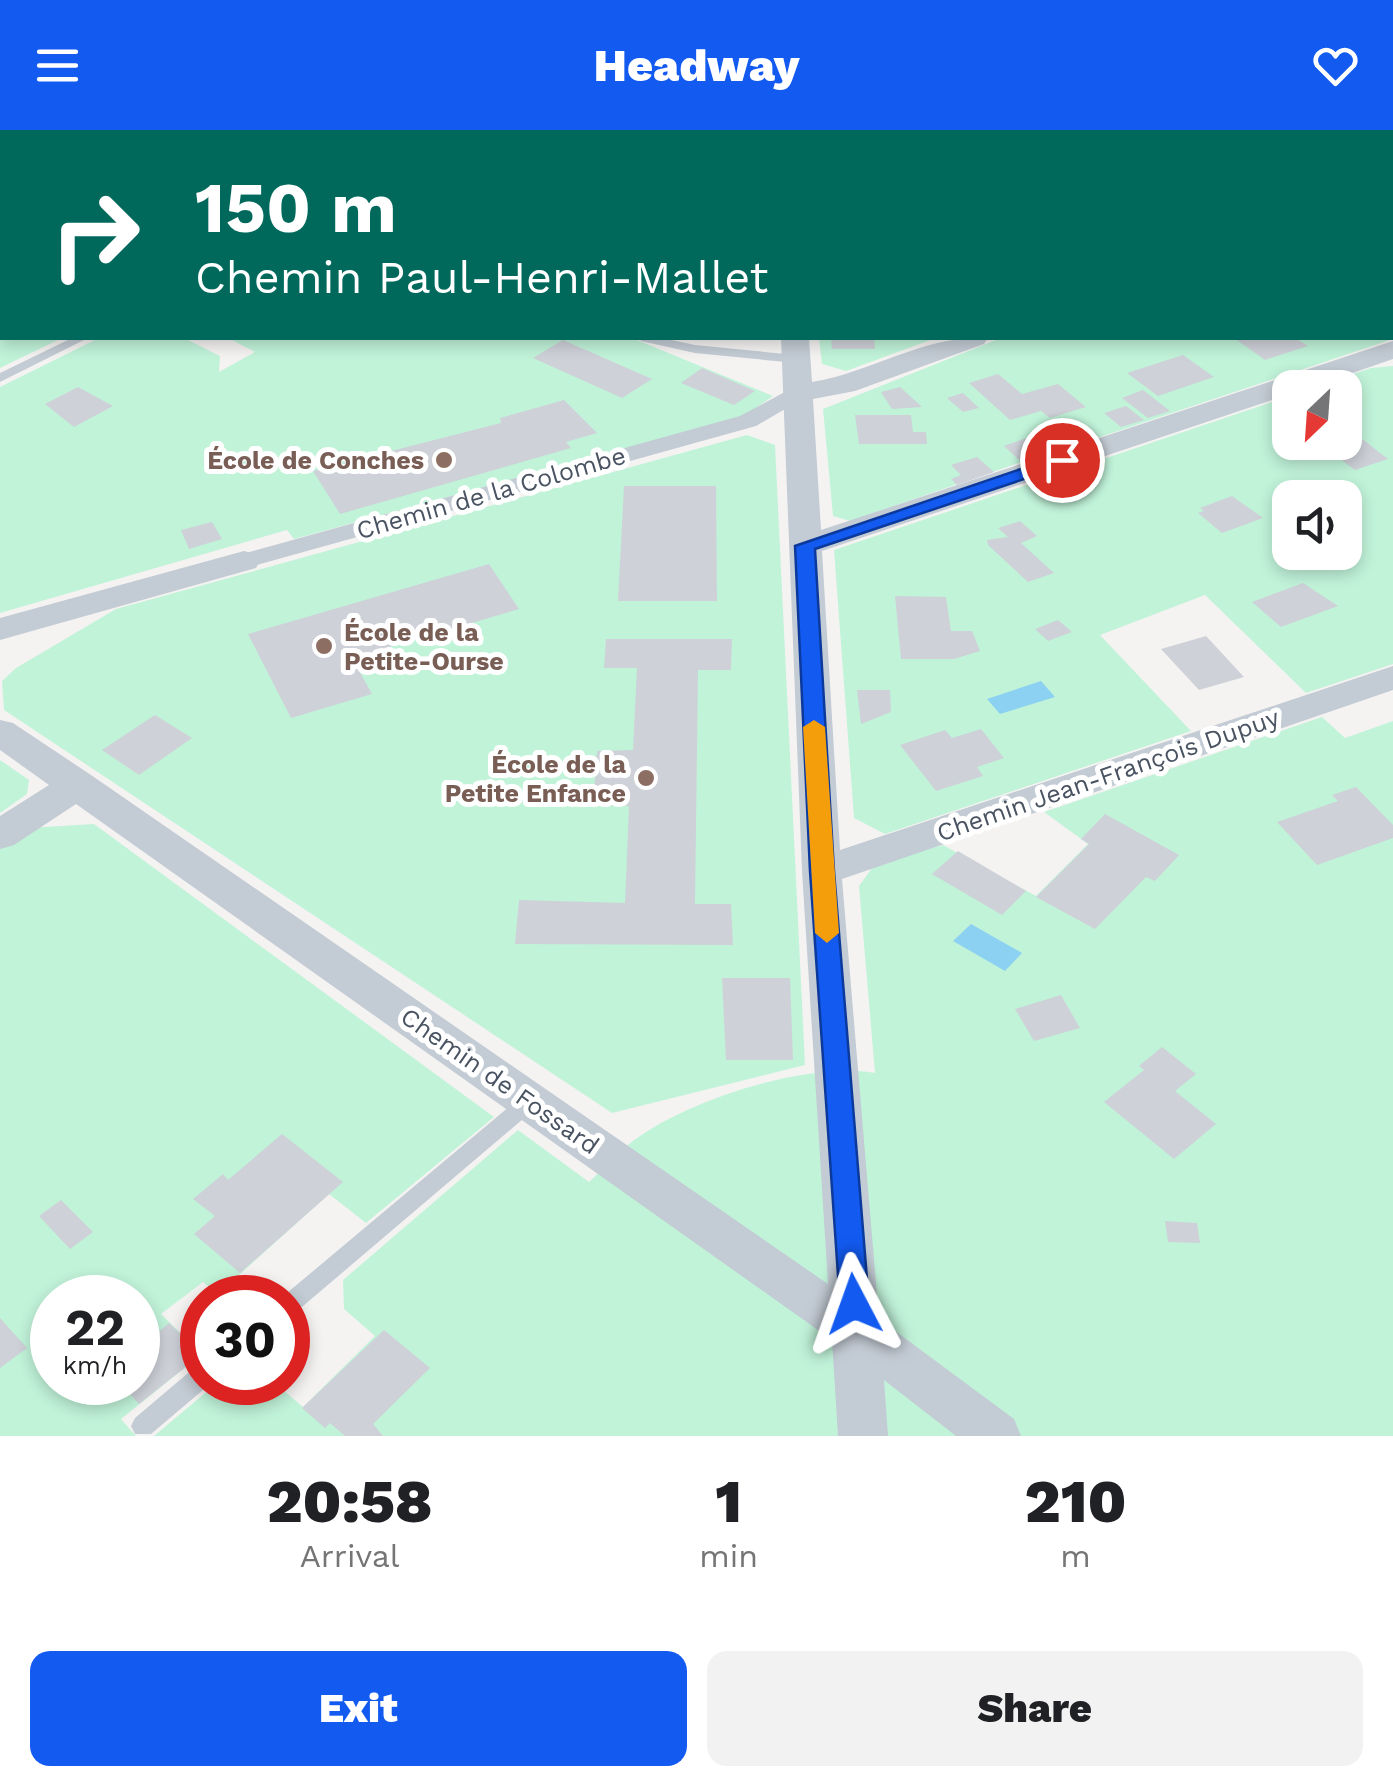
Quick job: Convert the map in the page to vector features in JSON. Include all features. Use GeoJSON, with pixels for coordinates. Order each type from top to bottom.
{"type":"FeatureCollection","features":[{"type":"Feature","properties":{"kind":"street","name":"Chemin de la Colombe"},"geometry":{"type":"LineString","coordinates":[[0,629],[748,421],[796,363],[845,385],[969,340]]}},
{"type":"Feature","properties":{"kind":"street"},"geometry":{"type":"LineString","coordinates":[[804,546],[1393,350]]}},
{"type":"Feature","properties":{"kind":"street"},"geometry":{"type":"LineString","coordinates":[[796,363],[822,871],[864,1436]]}},
{"type":"Feature","properties":{"kind":"street","name":"Chemin Jean-François Dupuy"},"geometry":{"type":"LineString","coordinates":[[822,871],[1393,678]]}},
{"type":"Feature","properties":{"kind":"street","name":"Chemin de Fossard"},"geometry":{"type":"LineString","coordinates":[[0,732],[856,1330],[996,1436]]}},
{"type":"Feature","properties":{"kind":"street"},"geometry":{"type":"LineString","coordinates":[[0,835],[78,784]]}},
{"type":"Feature","properties":{"kind":"lane"},"geometry":{"type":"LineString","coordinates":[[0,378],[76,340]]}},
{"type":"Feature","properties":{"kind":"lane"},"geometry":{"type":"LineString","coordinates":[[655,340],[796,363]]}},
{"type":"Feature","properties":{"kind":"lane"},"geometry":{"type":"LineString","coordinates":[[310,1286],[529,1102]]}},
{"type":"Feature","properties":{"kind":"lane"},"geometry":{"type":"LineString","coordinates":[[143,1426],[180,1395]]}},
{"type":"Feature","properties":{"kind":"green space"},"geometry":{"type":"Polygon","coordinates":[[[0,340],[58,340],[0,368],[0,340]]]}},
{"type":"Feature","properties":{"kind":"green space"},"geometry":{"type":"Polygon","coordinates":[[[95,340],[188,340],[220,356],[219,372],[255,352],[232,340],[637,340],[773,396],[743,417],[294,539],[287,530],[0,613],[0,387],[95,340]]]}},
{"type":"Feature","properties":{"kind":"green space"},"geometry":{"type":"Polygon","coordinates":[[[819,340],[931,340],[846,371],[822,364],[819,340]]]}},
{"type":"Feature","properties":{"kind":"green space"},"geometry":{"type":"Polygon","coordinates":[[[996,340],[1390,340],[1300,370],[1272,370],[1272,379],[1091,440],[1070,437],[1052,442],[1054,451],[850,521],[833,516],[823,409],[996,340]]]}},
{"type":"Feature","properties":{"kind":"green space"},"geometry":{"type":"Polygon","coordinates":[[[1393,366],[1393,664],[1306,693],[1205,595],[1100,635],[1191,731],[885,834],[854,818],[834,550],[1272,402],[1272,460],[1362,460],[1362,371],[1393,366]]]}},
{"type":"Feature","properties":{"kind":"green space"},"geometry":{"type":"Polygon","coordinates":[[[747,435],[775,445],[805,1065],[612,1113],[4,710],[2,681],[16,668],[116,609],[747,435]]]}},
{"type":"Feature","properties":{"kind":"green space"},"geometry":{"type":"Polygon","coordinates":[[[1322,717],[1345,738],[1393,721],[1393,1436],[154,1436],[191,1405],[310,1405],[310,1400],[375,1336],[344,1309],[343,1280],[518,1130],[589,1182],[651,1129],[712,1100],[815,1073],[875,1073],[859,886],[875,864],[943,845],[1036,896],[1088,844],[1044,812],[1322,717]]]}},
{"type":"Feature","properties":{"kind":"green space"},"geometry":{"type":"Polygon","coordinates":[[[0,760],[29,780],[27,794],[0,813],[0,760]]]}},
{"type":"Feature","properties":{"kind":"green space"},"geometry":{"type":"Polygon","coordinates":[[[94,824],[494,1117],[366,1223],[329,1194],[239,1275],[180,1275],[180,1300],[161,1314],[180,1333],[180,1372],[160,1388],[160,1275],[30,1275],[30,1405],[138,1405],[121,1419],[136,1436],[0,1436],[0,847],[28,828],[94,824]]]}},
{"type":"Feature","properties":{"kind":"water"},"geometry":{"type":"Polygon","coordinates":[[[1041,681],[1055,697],[1000,714],[987,699],[1041,681]]]}},
{"type":"Feature","properties":{"kind":"water"},"geometry":{"type":"Polygon","coordinates":[[[971,924],[1022,953],[1005,971],[953,941],[971,924]]]}},
{"type":"Feature","properties":{"kind":"building"},"geometry":{"type":"Polygon","coordinates":[[[563,340],[652,379],[622,398],[533,358],[563,340]]]}},
{"type":"Feature","properties":{"kind":"building"},"geometry":{"type":"Polygon","coordinates":[[[831,340],[874,340],[875,349],[832,349],[831,340]]]}},
{"type":"Feature","properties":{"kind":"building"},"geometry":{"type":"Polygon","coordinates":[[[1237,340],[1298,340],[1308,346],[1265,360],[1237,340]]]}},
{"type":"Feature","properties":{"kind":"building"},"geometry":{"type":"Polygon","coordinates":[[[1183,355],[1214,377],[1158,396],[1127,373],[1183,355]]]}},
{"type":"Feature","properties":{"kind":"building"},"geometry":{"type":"Polygon","coordinates":[[[702,368],[755,391],[734,405],[681,383],[702,368]]]}},
{"type":"Feature","properties":{"kind":"building"},"geometry":{"type":"Polygon","coordinates":[[[998,374],[1022,394],[1058,384],[1086,407],[1050,418],[1041,411],[1010,420],[969,383],[998,374]]]}},
{"type":"Feature","properties":{"kind":"building"},"geometry":{"type":"Polygon","coordinates":[[[78,387],[113,406],[74,427],[45,404],[78,387]]]}},
{"type":"Feature","properties":{"kind":"building"},"geometry":{"type":"Polygon","coordinates":[[[900,387],[922,407],[892,409],[881,392],[900,387]]]}},
{"type":"Feature","properties":{"kind":"building"},"geometry":{"type":"Polygon","coordinates":[[[1143,390],[1170,411],[1148,418],[1122,398],[1143,390]]]}},
{"type":"Feature","properties":{"kind":"building"},"geometry":{"type":"Polygon","coordinates":[[[963,393],[979,408],[963,412],[947,398],[963,393]]]}},
{"type":"Feature","properties":{"kind":"building","name":"École de Conches"},"geometry":{"type":"Polygon","coordinates":[[[564,400],[597,433],[566,442],[571,448],[340,514],[313,471],[501,423],[500,418],[564,400]]]}},
{"type":"Feature","properties":{"kind":"building"},"geometry":{"type":"Polygon","coordinates":[[[1126,406],[1144,420],[1121,427],[1104,413],[1126,406]]]}},
{"type":"Feature","properties":{"kind":"building"},"geometry":{"type":"Polygon","coordinates":[[[855,415],[911,415],[913,432],[926,432],[927,444],[859,444],[855,415]]]}},
{"type":"Feature","properties":{"kind":"building"},"geometry":{"type":"Polygon","coordinates":[[[1035,435],[1052,449],[1020,461],[1004,446],[1035,435]]]}},
{"type":"Feature","properties":{"kind":"building"},"geometry":{"type":"Polygon","coordinates":[[[1362,439],[1388,459],[1355,470],[1342,460],[1362,460],[1362,439]]]}},
{"type":"Feature","properties":{"kind":"building"},"geometry":{"type":"Polygon","coordinates":[[[977,457],[994,472],[957,485],[951,479],[961,475],[951,465],[977,457]]]}},
{"type":"Feature","properties":{"kind":"building"},"geometry":{"type":"Polygon","coordinates":[[[624,486],[716,486],[717,601],[618,601],[624,486]]]}},
{"type":"Feature","properties":{"kind":"building"},"geometry":{"type":"Polygon","coordinates":[[[1232,496],[1263,518],[1222,533],[1198,513],[1204,511],[1200,508],[1232,496]]]}},
{"type":"Feature","properties":{"kind":"building"},"geometry":{"type":"Polygon","coordinates":[[[1020,521],[1037,536],[1021,543],[1054,573],[1028,582],[988,545],[987,540],[1008,537],[998,528],[1020,521]]]}},
{"type":"Feature","properties":{"kind":"building"},"geometry":{"type":"Polygon","coordinates":[[[212,522],[222,539],[189,549],[181,530],[212,522]]]}},
{"type":"Feature","properties":{"kind":"building","name":"École de la Petite-Ourse"},"geometry":{"type":"Polygon","coordinates":[[[489,564],[519,609],[352,658],[372,694],[291,718],[248,634],[489,564]]]}},
{"type":"Feature","properties":{"kind":"building"},"geometry":{"type":"Polygon","coordinates":[[[1303,583],[1338,606],[1281,627],[1252,602],[1303,583]]]}},
{"type":"Feature","properties":{"kind":"building"},"geometry":{"type":"Polygon","coordinates":[[[895,596],[946,597],[951,631],[972,631],[980,651],[954,659],[901,659],[895,596]]]}},
{"type":"Feature","properties":{"kind":"building"},"geometry":{"type":"Polygon","coordinates":[[[1058,620],[1072,632],[1048,641],[1035,629],[1058,620]]]}},
{"type":"Feature","properties":{"kind":"building"},"geometry":{"type":"Polygon","coordinates":[[[1206,636],[1244,677],[1199,690],[1161,649],[1206,636]]]}},
{"type":"Feature","properties":{"kind":"building","name":"École de la Petite Enfance"},"geometry":{"type":"Polygon","coordinates":[[[606,639],[732,639],[731,670],[698,670],[695,904],[731,904],[733,945],[515,944],[519,900],[625,903],[629,806],[593,806],[597,751],[633,750],[637,668],[604,668],[606,639]]]}},
{"type":"Feature","properties":{"kind":"building"},"geometry":{"type":"Polygon","coordinates":[[[857,690],[890,690],[891,712],[861,724],[857,690]]]}},
{"type":"Feature","properties":{"kind":"building"},"geometry":{"type":"Polygon","coordinates":[[[155,715],[192,738],[139,775],[102,750],[155,715]]]}},
{"type":"Feature","properties":{"kind":"building"},"geometry":{"type":"Polygon","coordinates":[[[981,729],[1004,758],[977,767],[983,776],[936,791],[900,745],[945,730],[952,738],[981,729]]]}},
{"type":"Feature","properties":{"kind":"building"},"geometry":{"type":"Polygon","coordinates":[[[1356,787],[1393,825],[1393,838],[1317,865],[1277,822],[1338,801],[1332,795],[1356,787]]]}},
{"type":"Feature","properties":{"kind":"building"},"geometry":{"type":"Polygon","coordinates":[[[1105,814],[1179,855],[1155,881],[1146,877],[1095,929],[1036,897],[1089,844],[1081,839],[1105,814]]]}},
{"type":"Feature","properties":{"kind":"building"},"geometry":{"type":"Polygon","coordinates":[[[958,851],[1026,891],[1002,915],[932,874],[958,851]]]}},
{"type":"Feature","properties":{"kind":"building"},"geometry":{"type":"Polygon","coordinates":[[[722,978],[790,978],[793,1060],[726,1060],[722,978]]]}},
{"type":"Feature","properties":{"kind":"building"},"geometry":{"type":"Polygon","coordinates":[[[1061,995],[1080,1028],[1034,1041],[1015,1009],[1061,995]]]}},
{"type":"Feature","properties":{"kind":"building"},"geometry":{"type":"Polygon","coordinates":[[[1162,1047],[1196,1074],[1175,1091],[1216,1124],[1174,1159],[1104,1102],[1144,1070],[1139,1066],[1162,1047]]]}},
{"type":"Feature","properties":{"kind":"building"},"geometry":{"type":"Polygon","coordinates":[[[282,1134],[343,1182],[240,1273],[194,1234],[215,1216],[193,1199],[223,1174],[228,1180],[282,1134]]]}},
{"type":"Feature","properties":{"kind":"building"},"geometry":{"type":"Polygon","coordinates":[[[61,1200],[93,1232],[70,1249],[39,1216],[61,1200]]]}},
{"type":"Feature","properties":{"kind":"building"},"geometry":{"type":"Polygon","coordinates":[[[1165,1221],[1197,1223],[1200,1243],[1168,1242],[1165,1221]]]}},
{"type":"Feature","properties":{"kind":"building"},"geometry":{"type":"Polygon","coordinates":[[[0,1318],[27,1348],[0,1368],[0,1318]]]}},
{"type":"Feature","properties":{"kind":"building"},"geometry":{"type":"Polygon","coordinates":[[[169,1323],[180,1333],[180,1371],[160,1387],[160,1331],[169,1323]]]}},
{"type":"Feature","properties":{"kind":"building"},"geometry":{"type":"Polygon","coordinates":[[[384,1330],[430,1368],[373,1424],[383,1436],[345,1436],[330,1423],[325,1428],[302,1408],[310,1405],[310,1400],[384,1330]]]}},
{"type":"Feature","properties":{"kind":"slow traffic"},"geometry":{"type":"LineString","coordinates":[[814,727],[827,933]]}},
{"type":"Feature","properties":{"kind":"place","name":"École de Conches"},"geometry":{"type":"Point","coordinates":[444,460]}},
{"type":"Feature","properties":{"kind":"place","name":"École de la Petite-Ourse"},"geometry":{"type":"Point","coordinates":[324,646]}},
{"type":"Feature","properties":{"kind":"place","name":"École de la Petite Enfance"},"geometry":{"type":"Point","coordinates":[646,778]}},
{"type":"Feature","properties":{"kind":"route"},"geometry":{"type":"LineString","coordinates":[[854,1304],[822,871],[804,546],[1062,460]]}}]}
